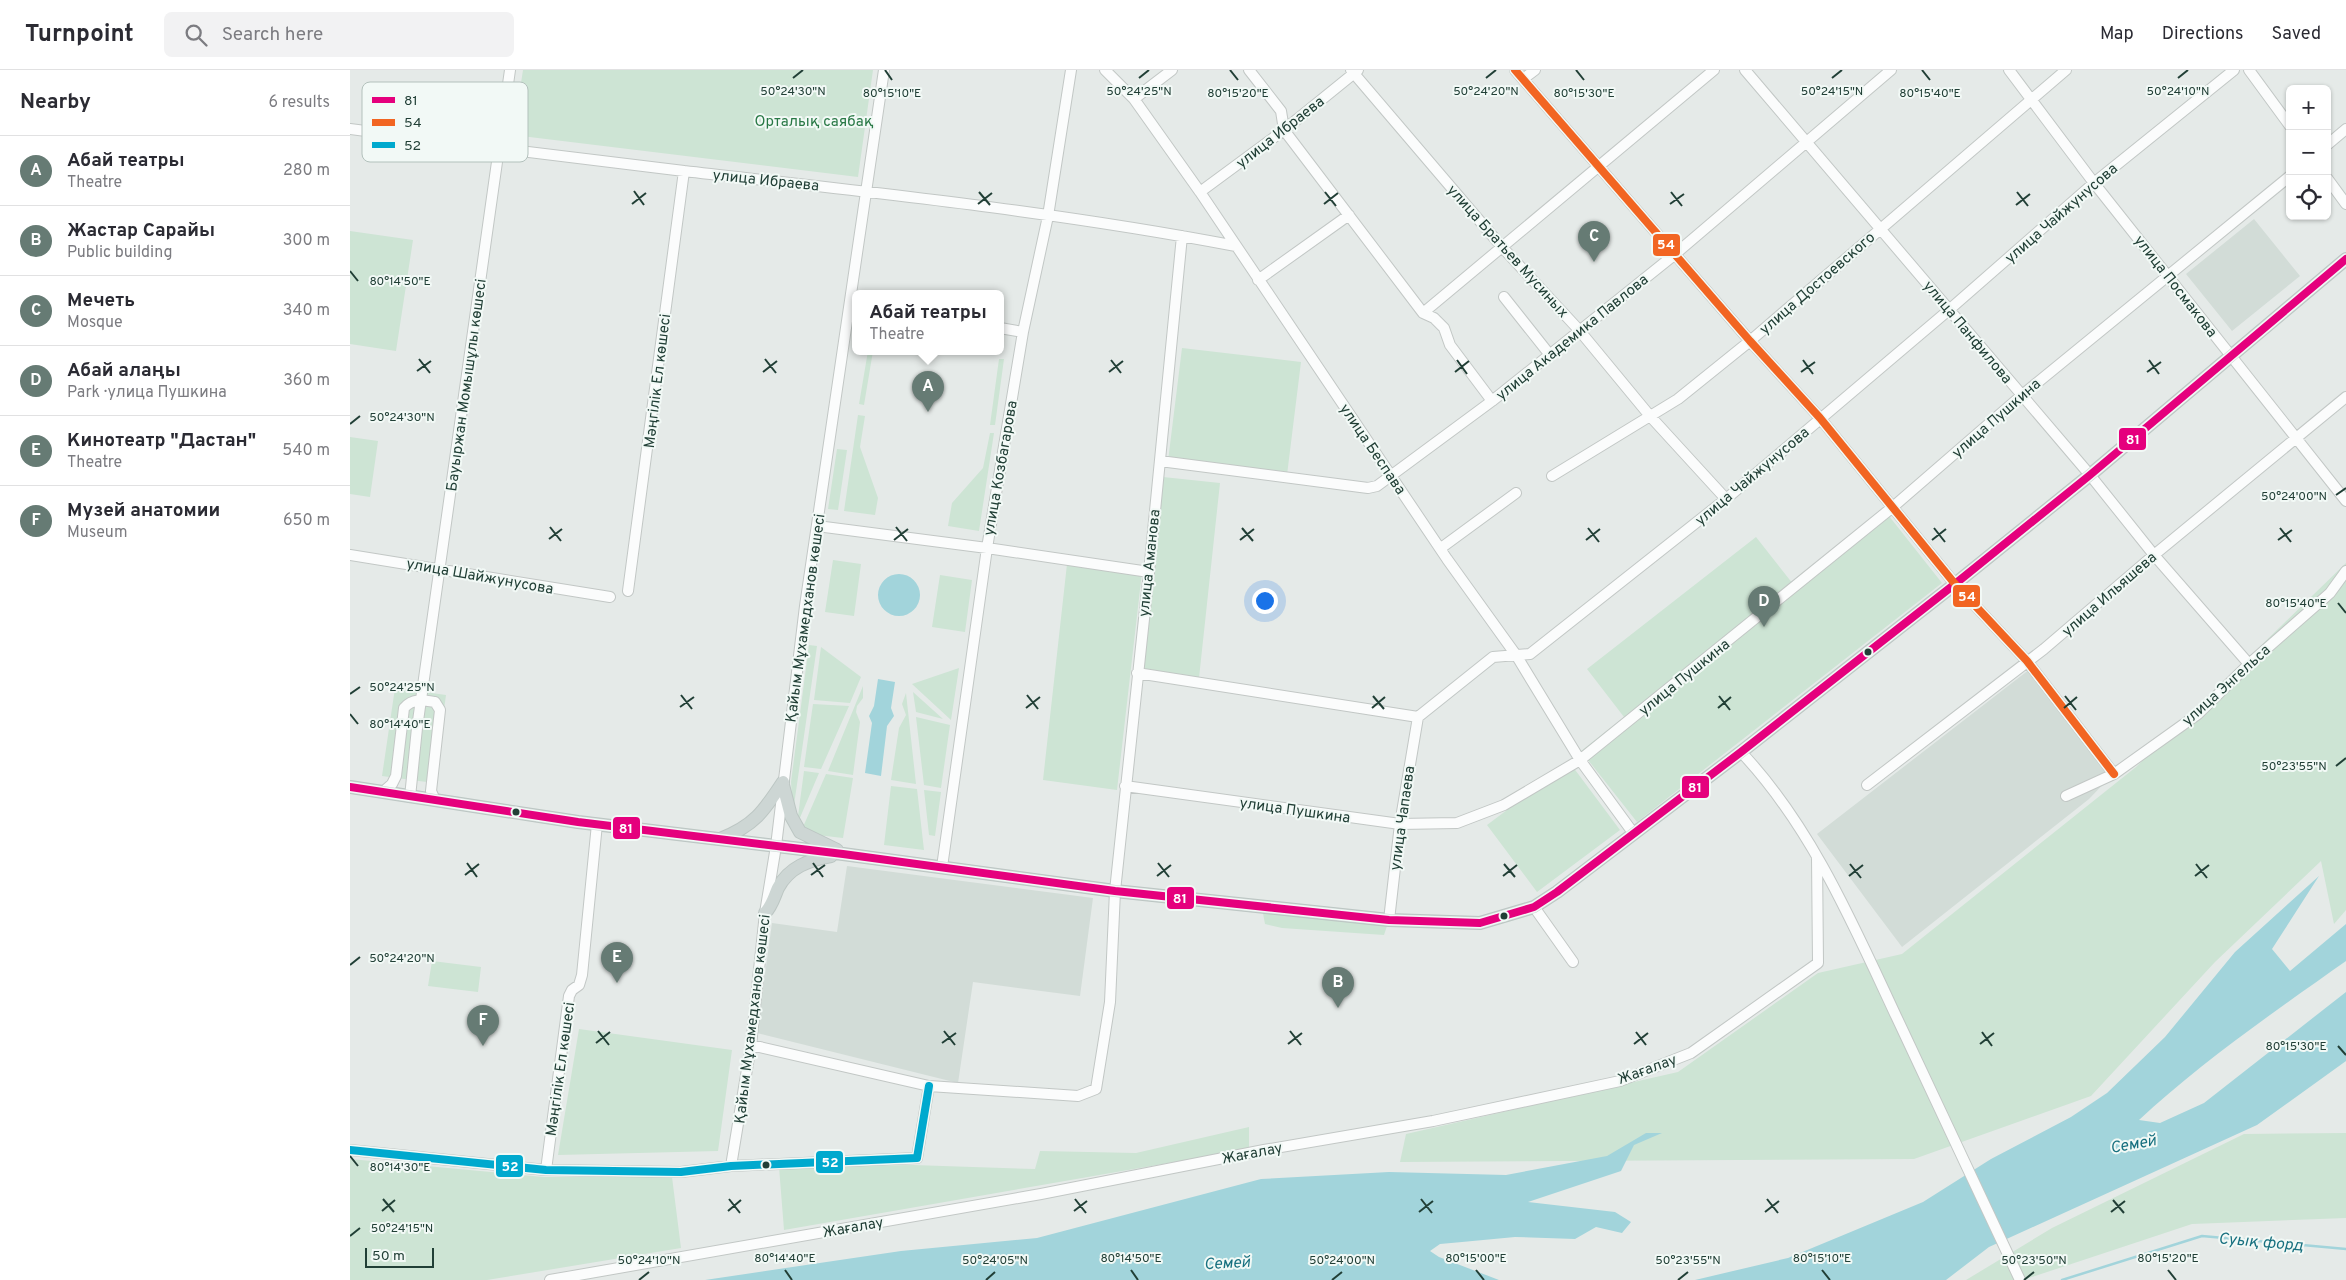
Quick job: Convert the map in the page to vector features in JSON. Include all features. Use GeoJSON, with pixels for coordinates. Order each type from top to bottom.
{"type":"FeatureCollection","features":[{"type":"Feature","properties":{"kind":"main road"},"geometry":{"type":"LineString","coordinates":[[350,788],[597,824],[843,854],[1114,891],[1389,920],[1480,923],[1534,907],[1634,834],[1955,584],[2090,475],[2346,260]]}},
{"type":"Feature","properties":{"kind":"main road"},"geometry":{"type":"LineString","coordinates":[[718,840],[744,829],[757,819],[783,783]]}},
{"type":"Feature","properties":{"kind":"main road"},"geometry":{"type":"LineString","coordinates":[[783,783],[792,816],[800,832],[843,854]]}},
{"type":"Feature","properties":{"kind":"main road"},"geometry":{"type":"LineString","coordinates":[[765,913],[770,908],[779,886],[792,871],[805,862],[843,854]]}},
{"type":"Feature","properties":{"kind":"street","name":"Қайым Мұхамедханов көшесі"},"geometry":{"type":"LineString","coordinates":[[855,290],[884,70]]}},
{"type":"Feature","properties":{"kind":"street","name":"улица Козбагарова"},"geometry":{"type":"LineString","coordinates":[[942,868],[987,548],[1023,332],[1048,216],[1072,70]]}},
{"type":"Feature","properties":{"kind":"street","name":"улица Беспава"},"geometry":{"type":"LineString","coordinates":[[1105,70],[1134,99],[1200,192],[1440,548],[1516,655],[1580,760],[1634,834]]}},
{"type":"Feature","properties":{"kind":"street"},"geometry":{"type":"LineString","coordinates":[[1134,99],[1172,70]]}},
{"type":"Feature","properties":{"kind":"street"},"geometry":{"type":"LineString","coordinates":[[1249,70],[1280,111],[1284,130],[1423,313],[1434,318],[1444,328],[1450,345],[1492,401]]}},
{"type":"Feature","properties":{"kind":"street"},"geometry":{"type":"LineString","coordinates":[[1515,70],[1750,342],[1820,418],[1894,506],[1955,584],[2027,661],[2114,774]]}},
{"type":"Feature","properties":{"kind":"street"},"geometry":{"type":"LineString","coordinates":[[1523,79],[1535,70]]}},
{"type":"Feature","properties":{"kind":"street"},"geometry":{"type":"LineString","coordinates":[[1423,313],[1714,70]]}},
{"type":"Feature","properties":{"kind":"street","name":"улица Панфилова"},"geometry":{"type":"LineString","coordinates":[[1745,70],[2090,475],[2154,555],[2249,664]]}},
{"type":"Feature","properties":{"kind":"street","name":"улица Академика Павлова"},"geometry":{"type":"LineString","coordinates":[[1160,461],[1368,488],[1392,476],[1492,401],[1578,330],[1674,255],[1890,70]]}},
{"type":"Feature","properties":{"kind":"street","name":"улица Посмакова"},"geometry":{"type":"LineString","coordinates":[[2009,70],[2094,183],[2346,501]]}},
{"type":"Feature","properties":{"kind":"street","name":"улица Достоевского"},"geometry":{"type":"LineString","coordinates":[[1552,476],[1678,399],[1750,342],[2066,70]]}},
{"type":"Feature","properties":{"kind":"street","name":"улица Чайжунусова"},"geometry":{"type":"LineString","coordinates":[[1418,717],[1493,657],[1530,654],[1726,499],[1950,310],[2094,183],[2234,70]]}},
{"type":"Feature","properties":{"kind":"street"},"geometry":{"type":"LineString","coordinates":[[2250,70],[2286,120]]}},
{"type":"Feature","properties":{"kind":"street","name":"улица Ибраева"},"geometry":{"type":"LineString","coordinates":[[1200,192],[1284,130],[1354,71]]}},
{"type":"Feature","properties":{"kind":"street","name":"улица Братьев Мусиных"},"geometry":{"type":"LineString","coordinates":[[1354,71],[1502,247],[1578,330],[1650,416],[1726,499]]}},
{"type":"Feature","properties":{"kind":"street"},"geometry":{"type":"LineString","coordinates":[[2331,142],[2346,129]]}},
{"type":"Feature","properties":{"kind":"street","name":"улица Ибраева"},"geometry":{"type":"LineString","coordinates":[[528,152],[684,171],[867,190],[1182,236],[1236,246]]}},
{"type":"Feature","properties":{"kind":"street","name":"Бауыржан Момышұлы көшесі"},"geometry":{"type":"LineString","coordinates":[[410,797],[439,568],[498,162]]}},
{"type":"Feature","properties":{"kind":"street","name":"Мәңгілік Ел көшесі"},"geometry":{"type":"LineString","coordinates":[[628,592],[684,171]]}},
{"type":"Feature","properties":{"kind":"street","name":"улица Пушкина"},"geometry":{"type":"LineString","coordinates":[[1126,786],[1400,824],[1457,823],[1504,805],[1580,760],[1894,506],[2021,396],[2286,179]]}},
{"type":"Feature","properties":{"kind":"street"},"geometry":{"type":"LineString","coordinates":[[2331,183],[2346,204]]}},
{"type":"Feature","properties":{"kind":"street"},"geometry":{"type":"LineString","coordinates":[[1258,280],[1349,215]]}},
{"type":"Feature","properties":{"kind":"street","name":"улица Аманова"},"geometry":{"type":"LineString","coordinates":[[929,1086],[1078,1096],[1096,1089],[1110,1002],[1114,891],[1149,572],[1182,236]]}},
{"type":"Feature","properties":{"kind":"street"},"geometry":{"type":"LineString","coordinates":[[1504,297],[1550,355]]}},
{"type":"Feature","properties":{"kind":"street","name":"Қайым Мұхамедханов көшесі"},"geometry":{"type":"LineString","coordinates":[[731,1166],[751,1045],[765,913],[776,846],[817,526],[852,310]]}},
{"type":"Feature","properties":{"kind":"street"},"geometry":{"type":"LineString","coordinates":[[1004,329],[1023,332]]}},
{"type":"Feature","properties":{"kind":"street","name":"улица Ильяшева"},"geometry":{"type":"LineString","coordinates":[[1867,785],[2044,649],[2154,555],[2346,397]]}},
{"type":"Feature","properties":{"kind":"street"},"geometry":{"type":"LineString","coordinates":[[1440,548],[1516,492]]}},
{"type":"Feature","properties":{"kind":"street"},"geometry":{"type":"LineString","coordinates":[[817,526],[987,548],[1149,572]]}},
{"type":"Feature","properties":{"kind":"street","name":"улица Шайжунусова"},"geometry":{"type":"LineString","coordinates":[[350,555],[610,597]]}},
{"type":"Feature","properties":{"kind":"street","name":"улица Энгельса"},"geometry":{"type":"LineString","coordinates":[[2066,796],[2114,774],[2198,714],[2249,664],[2330,593],[2346,571]]}},
{"type":"Feature","properties":{"kind":"street"},"geometry":{"type":"LineString","coordinates":[[1137,674],[1418,717]]}},
{"type":"Feature","properties":{"kind":"street"},"geometry":{"type":"LineString","coordinates":[[383,792],[392,784],[396,776],[404,708],[409,702],[421,699],[435,702],[440,710],[431,791],[435,800]]}},
{"type":"Feature","properties":{"kind":"street","name":"улица Чапаева"},"geometry":{"type":"LineString","coordinates":[[1389,920],[1400,824],[1418,717]]}},
{"type":"Feature","properties":{"kind":"street"},"geometry":{"type":"LineString","coordinates":[[1741,752],[1764,777],[1817,857],[1864,948],[2020,1280]]}},
{"type":"Feature","properties":{"kind":"street","name":"Мәңгілік Ел көшесі"},"geometry":{"type":"LineString","coordinates":[[546,1170],[569,996],[572,990],[579,986],[582,975],[597,824]]}},
{"type":"Feature","properties":{"kind":"street","name":"Жағалау"},"geometry":{"type":"LineString","coordinates":[[550,1280],[1041,1194],[1264,1150],[1433,1121],[1620,1081],[1691,1053],[1818,963],[1817,857]]}},
{"type":"Feature","properties":{"kind":"street"},"geometry":{"type":"LineString","coordinates":[[1534,907],[1573,962]]}},
{"type":"Feature","properties":{"kind":"street"},"geometry":{"type":"LineString","coordinates":[[350,1150],[546,1170],[682,1172],[731,1166],[917,1158],[929,1086],[751,1045]]}},
{"type":"Feature","properties":{"kind":"shaded area"},"geometry":{"type":"Polygon","coordinates":[[[2254,219],[2300,276],[2232,331],[2186,274],[2254,219]]]}},
{"type":"Feature","properties":{"kind":"shaded area"},"geometry":{"type":"Polygon","coordinates":[[[2030,669],[2112,775],[2089,799],[1902,947],[1817,834],[2030,669]]]}},
{"type":"Feature","properties":{"kind":"shaded area"},"geometry":{"type":"Polygon","coordinates":[[[847,866],[1093,898],[1080,996],[973,982],[958,1083],[757,1033],[772,923],[837,932],[847,866]]]}},
{"type":"Feature","properties":{"kind":"green space","name":"Орталық саябақ"},"geometry":{"type":"Polygon","coordinates":[[[523,70],[873,70],[858,177],[528,137],[528,82],[521,82],[523,70]]]}},
{"type":"Feature","properties":{"kind":"green space"},"geometry":{"type":"Polygon","coordinates":[[[350,231],[413,240],[396,351],[350,344],[350,231]]]}},
{"type":"Feature","properties":{"kind":"green space"},"geometry":{"type":"Polygon","coordinates":[[[1182,348],[1301,362],[1287,475],[1168,461],[1182,348]]]}},
{"type":"Feature","properties":{"kind":"green space"},"geometry":{"type":"Polygon","coordinates":[[[867,355],[872,355],[864,405],[859,404],[867,355]]]}},
{"type":"Feature","properties":{"kind":"green space"},"geometry":{"type":"Polygon","coordinates":[[[999,359],[1004,359],[995,425],[990,425],[999,359]]]}},
{"type":"Feature","properties":{"kind":"green space"},"geometry":{"type":"Polygon","coordinates":[[[858,415],[865,416],[860,447],[878,498],[875,515],[844,511],[858,415]]]}},
{"type":"Feature","properties":{"kind":"green space"},"geometry":{"type":"Polygon","coordinates":[[[990,433],[994,433],[979,531],[948,526],[952,503],[983,468],[990,433]]]}},
{"type":"Feature","properties":{"kind":"green space"},"geometry":{"type":"Polygon","coordinates":[[[350,437],[378,441],[370,497],[350,494],[350,437]]]}},
{"type":"Feature","properties":{"kind":"green space"},"geometry":{"type":"Polygon","coordinates":[[[837,449],[847,450],[838,510],[828,509],[837,449]]]}},
{"type":"Feature","properties":{"kind":"green space"},"geometry":{"type":"Polygon","coordinates":[[[1163,477],[1220,483],[1199,678],[1142,672],[1163,477]]]}},
{"type":"Feature","properties":{"kind":"green space"},"geometry":{"type":"Polygon","coordinates":[[[1885,511],[1942,583],[1637,822],[1581,751],[1624,717],[1587,669],[1756,537],[1793,584],[1885,511]]]}},
{"type":"Feature","properties":{"kind":"green space"},"geometry":{"type":"Polygon","coordinates":[[[833,560],[861,564],[854,616],[825,612],[833,560]]]}},
{"type":"Feature","properties":{"kind":"green space"},"geometry":{"type":"Polygon","coordinates":[[[2346,563],[2346,910],[2334,924],[2321,861],[2215,962],[2091,1096],[1914,1159],[1400,1162],[1406,1134],[1678,1072],[1818,973],[1902,954],[2136,767],[2346,563]]]}},
{"type":"Feature","properties":{"kind":"green space"},"geometry":{"type":"Polygon","coordinates":[[[1067,564],[1142,572],[1117,790],[1043,780],[1067,564]]]}},
{"type":"Feature","properties":{"kind":"green space"},"geometry":{"type":"Polygon","coordinates":[[[940,575],[972,580],[965,632],[932,627],[940,575]]]}},
{"type":"Feature","properties":{"kind":"green space"},"geometry":{"type":"Polygon","coordinates":[[[809,645],[817,646],[793,812],[791,782],[809,645]]]}},
{"type":"Feature","properties":{"kind":"green space"},"geometry":{"type":"Polygon","coordinates":[[[821,647],[861,677],[850,703],[814,700],[821,647]]]}},
{"type":"Feature","properties":{"kind":"green space"},"geometry":{"type":"Polygon","coordinates":[[[959,668],[951,720],[912,684],[959,668]]]}},
{"type":"Feature","properties":{"kind":"green space"},"geometry":{"type":"Polygon","coordinates":[[[863,686],[863,698],[857,706],[856,712],[860,722],[853,775],[828,771],[863,686]]]}},
{"type":"Feature","properties":{"kind":"green space"},"geometry":{"type":"Polygon","coordinates":[[[395,688],[446,695],[434,783],[382,776],[395,688]]]}},
{"type":"Feature","properties":{"kind":"green space"},"geometry":{"type":"Polygon","coordinates":[[[913,692],[943,719],[916,712],[913,692]]]}},
{"type":"Feature","properties":{"kind":"green space"},"geometry":{"type":"Polygon","coordinates":[[[906,693],[916,784],[891,780],[899,728],[906,715],[902,704],[906,693]]]}},
{"type":"Feature","properties":{"kind":"green space"},"geometry":{"type":"Polygon","coordinates":[[[813,704],[849,706],[821,769],[804,767],[813,704]]]}},
{"type":"Feature","properties":{"kind":"green space"},"geometry":{"type":"Polygon","coordinates":[[[916,717],[950,725],[941,788],[924,785],[916,717]]]}},
{"type":"Feature","properties":{"kind":"green space"},"geometry":{"type":"Polygon","coordinates":[[[1570,763],[1620,830],[1537,892],[1487,825],[1570,763]]]}},
{"type":"Feature","properties":{"kind":"green space"},"geometry":{"type":"Polygon","coordinates":[[[804,771],[819,773],[799,820],[798,816],[804,771]]]}},
{"type":"Feature","properties":{"kind":"green space"},"geometry":{"type":"Polygon","coordinates":[[[826,774],[853,778],[843,838],[817,835],[803,827],[826,774]]]}},
{"type":"Feature","properties":{"kind":"green space"},"geometry":{"type":"Polygon","coordinates":[[[891,786],[917,789],[924,850],[884,845],[891,786]]]}},
{"type":"Feature","properties":{"kind":"green space"},"geometry":{"type":"Polygon","coordinates":[[[924,790],[941,792],[935,836],[929,835],[924,790]]]}},
{"type":"Feature","properties":{"kind":"green space"},"geometry":{"type":"Polygon","coordinates":[[[1262,908],[1389,920],[1384,935],[1282,928],[1265,924],[1262,908]]]}},
{"type":"Feature","properties":{"kind":"green space"},"geometry":{"type":"Polygon","coordinates":[[[432,961],[481,967],[478,992],[428,986],[432,961]]]}},
{"type":"Feature","properties":{"kind":"green space"},"geometry":{"type":"Polygon","coordinates":[[[579,1029],[732,1050],[718,1151],[558,1155],[579,1029]]]}},
{"type":"Feature","properties":{"kind":"green space"},"geometry":{"type":"Polygon","coordinates":[[[1249,1127],[1249,1149],[784,1230],[779,1167],[913,1165],[1035,1169],[1040,1151],[1136,1153],[1249,1127]]]}},
{"type":"Feature","properties":{"kind":"green space"},"geometry":{"type":"Polygon","coordinates":[[[2346,1133],[2346,1218],[2192,1224],[2023,1280],[1966,1280],[2052,1228],[2244,1134],[2346,1133]]]}},
{"type":"Feature","properties":{"kind":"green space"},"geometry":{"type":"Polygon","coordinates":[[[350,1159],[544,1177],[672,1177],[681,1248],[487,1280],[350,1280],[350,1159]]]}},
{"type":"Feature","properties":{"kind":"water"},"geometry":{"type":"Polygon","coordinates":[[[903,574],[911,577],[917,583],[920,595],[917,607],[911,613],[895,616],[887,613],[881,607],[878,591],[881,583],[887,577],[903,574]]]}},
{"type":"Feature","properties":{"kind":"water"},"geometry":{"type":"Polygon","coordinates":[[[878,679],[895,682],[891,708],[894,716],[887,726],[881,776],[865,773],[872,723],[869,716],[874,706],[878,679]]]}},
{"type":"Feature","properties":{"kind":"water","name":"Семей"},"geometry":{"type":"Polygon","coordinates":[[[2319,876],[2272,949],[2290,971],[2346,924],[2346,961],[2213,1057],[2139,1120],[2160,1123],[2204,1103],[2346,992],[2346,1061],[2257,1125],[1989,1247],[1946,1280],[1695,1280],[1788,1258],[1923,1202],[1991,1159],[2071,1117],[2107,1093],[2165,1037],[2235,952],[2319,876]]]}},
{"type":"Feature","properties":{"kind":"water","name":"Семей"},"geometry":{"type":"Polygon","coordinates":[[[1646,1133],[1662,1133],[1634,1145],[1621,1171],[1528,1202],[1615,1212],[1631,1222],[1622,1233],[1596,1227],[1575,1239],[1515,1237],[1440,1244],[1430,1251],[1439,1257],[1499,1280],[705,1280],[901,1251],[1037,1238],[1261,1179],[1389,1172],[1506,1175],[1607,1156],[1646,1133]]]}},
{"type":"Feature","properties":{"kind":"waterway","name":"Суық форд"},"geometry":{"type":"LineString","coordinates":[[2062,1280],[2202,1236],[2346,1249]]}},
{"type":"Feature","properties":{"kind":"transit line","name":"54"},"geometry":{"type":"LineString","coordinates":[[1515,70],[1750,341],[1820,418],[1955,584],[2027,661],[2114,774]]}},
{"type":"Feature","properties":{"kind":"transit line","name":"81"},"geometry":{"type":"LineString","coordinates":[[350,787],[578,822],[843,854],[1115,891],[1389,920],[1480,923],[1534,907],[1557,892],[1741,752],[2090,475],[2346,259]]}},
{"type":"Feature","properties":{"kind":"transit line","name":"52"},"geometry":{"type":"LineString","coordinates":[[350,1150],[546,1170],[681,1172],[731,1166],[917,1158],[929,1086]]}},
{"type":"Feature","properties":{"kind":"place","name":"Мечеть"},"geometry":{"type":"Point","coordinates":[1594,262]}},
{"type":"Feature","properties":{"kind":"place","name":"Абай театры"},"geometry":{"type":"Point","coordinates":[928,412]}},
{"type":"Feature","properties":{"kind":"place","name":"Абай алаңы"},"geometry":{"type":"Point","coordinates":[1764,627]}},
{"type":"Feature","properties":{"kind":"place","name":"Кинотеатр \"Дастан\""},"geometry":{"type":"Point","coordinates":[617,983]}},
{"type":"Feature","properties":{"kind":"place","name":"Жастар Сарайы"},"geometry":{"type":"Point","coordinates":[1338,1008]}},
{"type":"Feature","properties":{"kind":"place","name":"Музей анатомии"},"geometry":{"type":"Point","coordinates":[483,1046]}}]}
